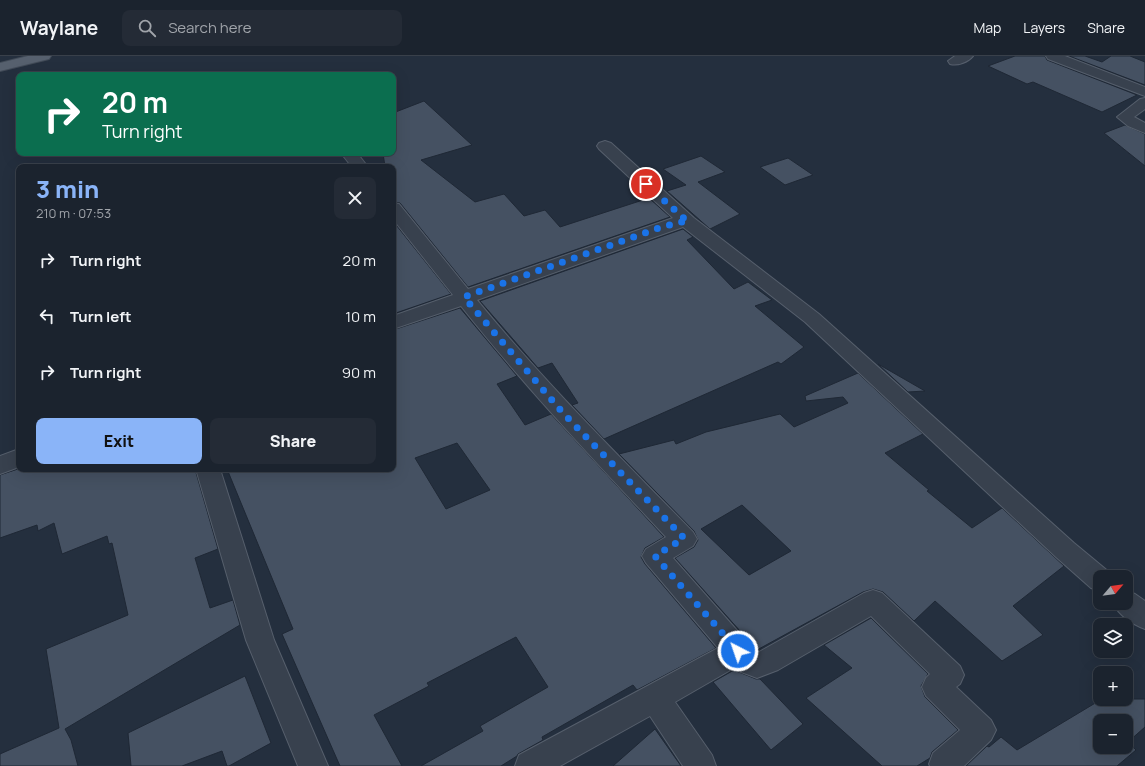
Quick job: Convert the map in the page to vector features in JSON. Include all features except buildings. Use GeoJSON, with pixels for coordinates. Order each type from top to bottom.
{"type":"FeatureCollection","features":[{"type":"Feature","properties":{"kind":"main road"},"geometry":{"type":"LineString","coordinates":[[0,67],[44,56]]}},
{"type":"Feature","properties":{"kind":"street"},"geometry":{"type":"LineString","coordinates":[[1053,56],[1145,92]]}},
{"type":"Feature","properties":{"kind":"street"},"geometry":{"type":"LineString","coordinates":[[1145,102],[1124,117],[1145,128]]}},
{"type":"Feature","properties":{"kind":"street"},"geometry":{"type":"LineString","coordinates":[[605,146],[688,222],[812,318],[1093,574]]}},
{"type":"Feature","properties":{"kind":"street"},"geometry":{"type":"LineString","coordinates":[[351,156],[358,164]]}},
{"type":"Feature","properties":{"kind":"street"},"geometry":{"type":"LineString","coordinates":[[396,212],[464,297],[563,413],[684,538],[655,556],[746,661],[756,665],[762,663],[873,601],[950,675],[936,687],[981,730],[944,764],[946,766]]}},
{"type":"Feature","properties":{"kind":"street"},"geometry":{"type":"LineString","coordinates":[[396,322],[659,228],[680,222],[688,222]]}},
{"type":"Feature","properties":{"kind":"street"},"geometry":{"type":"LineString","coordinates":[[0,465],[16,459]]}},
{"type":"Feature","properties":{"kind":"street"},"geometry":{"type":"LineString","coordinates":[[209,472],[260,640],[313,766]]}},
{"type":"Feature","properties":{"kind":"street"},"geometry":{"type":"LineString","coordinates":[[1133,608],[1145,617]]}},
{"type":"Feature","properties":{"kind":"street"},"geometry":{"type":"LineString","coordinates":[[530,766],[738,651]]}},
{"type":"Feature","properties":{"kind":"street"},"geometry":{"type":"LineString","coordinates":[[655,698],[702,766]]}},
{"type":"Feature","properties":{"kind":"route"},"geometry":{"type":"LineString","coordinates":[[646,184],[688,222],[680,222],[659,228],[464,297],[563,413],[684,538],[655,556],[738,651]]}}]}
